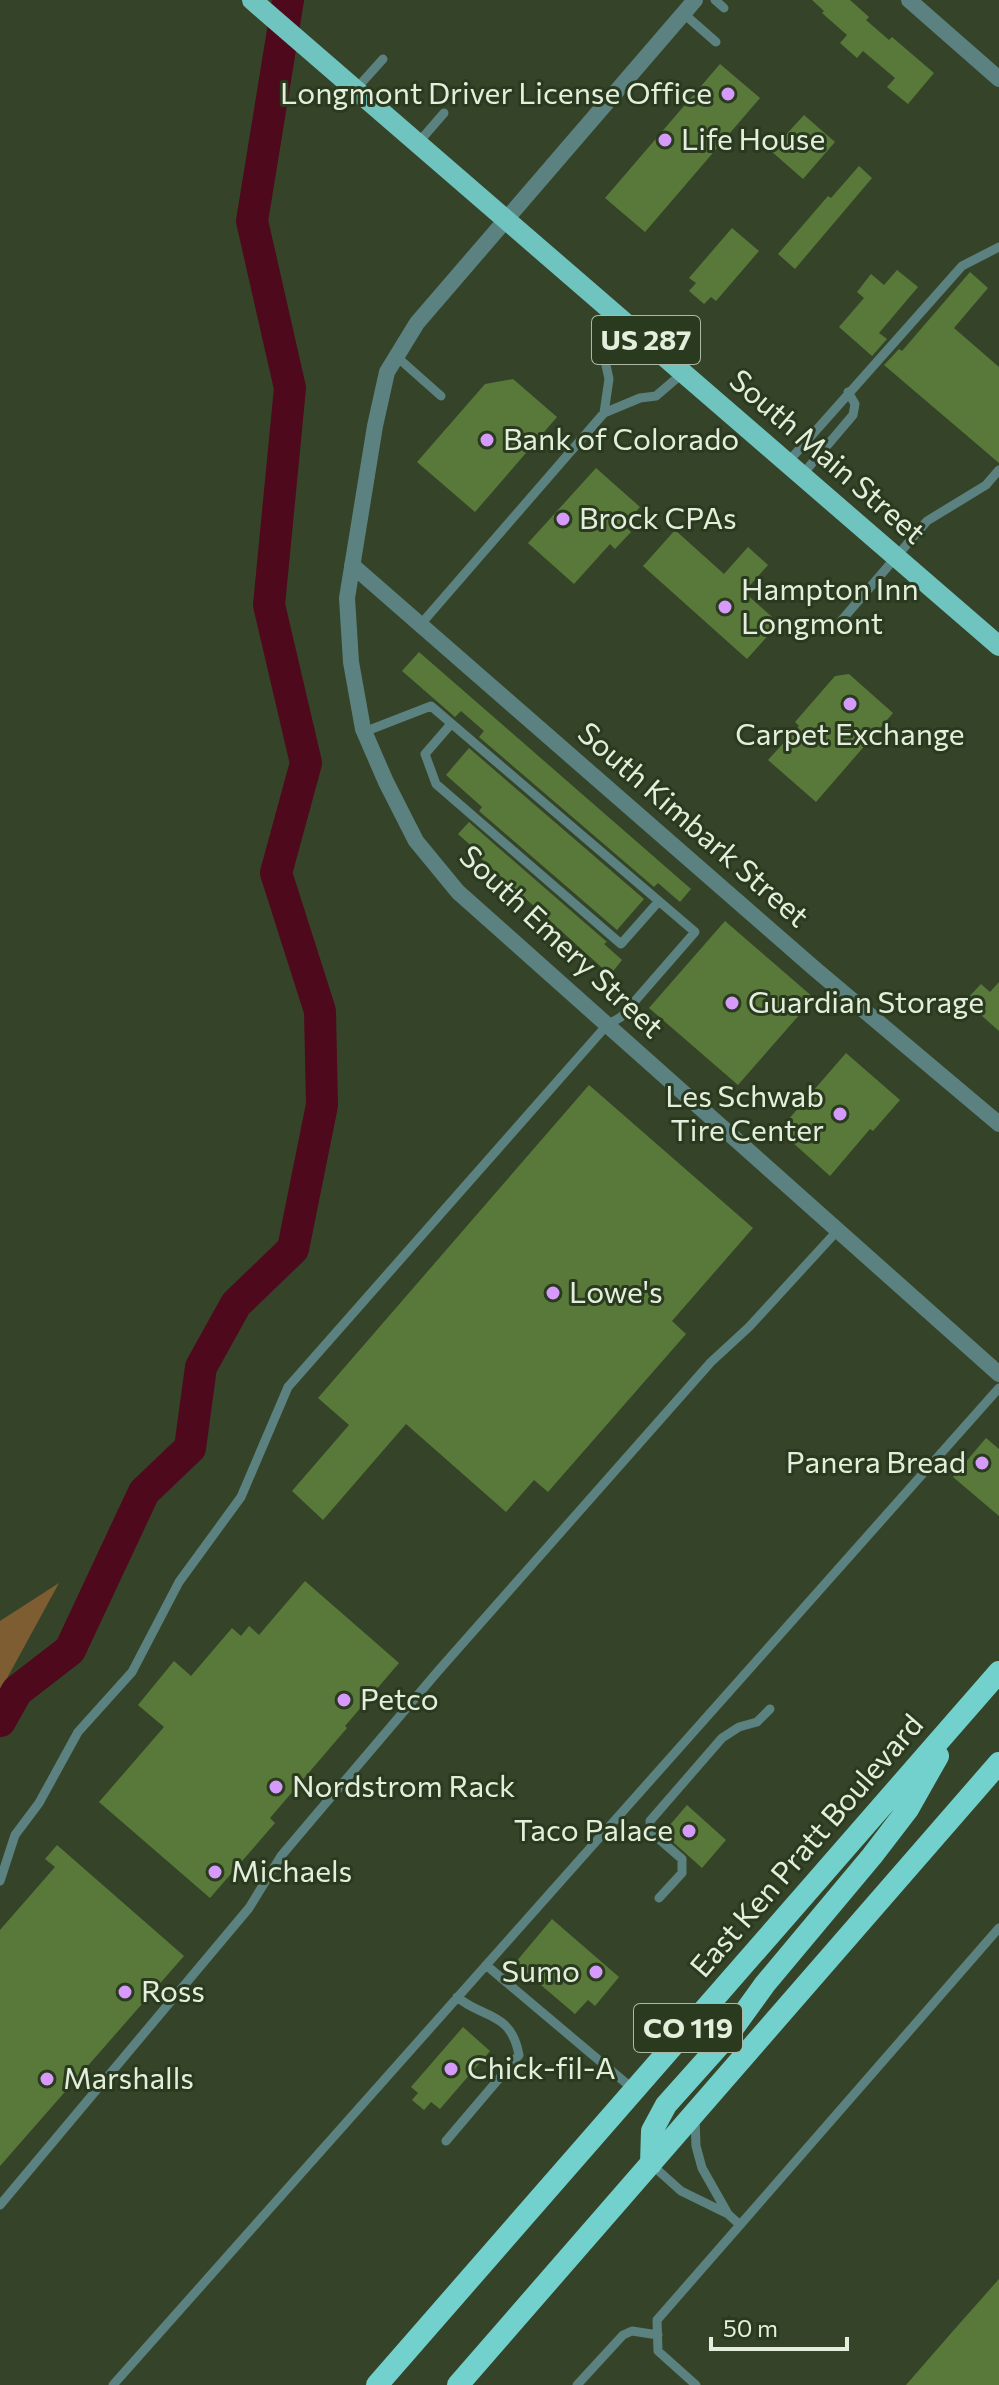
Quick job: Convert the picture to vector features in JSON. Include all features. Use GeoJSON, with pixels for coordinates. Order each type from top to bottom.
{"type":"FeatureCollection","features":[{"type":"Feature","properties":{"kind":"highway","name":"East Ken Pratt Boulevard"},"geometry":{"type":"LineString","coordinates":[[377,2385],[999,1672]]}},
{"type":"Feature","properties":{"kind":"highway"},"geometry":{"type":"LineString","coordinates":[[651,2164],[652,2131],[666,2105],[726,2038],[765,1984],[908,1809],[960,1717]]}},
{"type":"Feature","properties":{"kind":"highway","name":"CO 119"},"geometry":{"type":"LineString","coordinates":[[458,2385],[999,1763]]}},
{"type":"Feature","properties":{"kind":"main road","name":"South Main Street"},"geometry":{"type":"LineString","coordinates":[[252,0],[999,646]]}},
{"type":"Feature","properties":{"kind":"street","name":"South Emery Street"},"geometry":{"type":"LineString","coordinates":[[695,0],[417,323],[387,372],[375,426],[347,598],[350,649],[364,732],[416,841],[458,892],[999,1374]]}},
{"type":"Feature","properties":{"kind":"street"},"geometry":{"type":"LineString","coordinates":[[909,0],[999,79]]}},
{"type":"Feature","properties":{"kind":"street","name":"South Kimbark Street"},"geometry":{"type":"LineString","coordinates":[[352,565],[815,969],[999,1124]]}},
{"type":"Feature","properties":{"kind":"lane"},"geometry":{"type":"LineString","coordinates":[[715,0],[724,8]]}},
{"type":"Feature","properties":{"kind":"lane"},"geometry":{"type":"LineString","coordinates":[[683,13],[716,42]]}},
{"type":"Feature","properties":{"kind":"lane"},"geometry":{"type":"LineString","coordinates":[[356,89],[383,59]]}},
{"type":"Feature","properties":{"kind":"lane"},"geometry":{"type":"LineString","coordinates":[[418,143],[444,113]]}},
{"type":"Feature","properties":{"kind":"lane"},"geometry":{"type":"LineString","coordinates":[[795,468],[848,392],[962,266],[999,247]]}},
{"type":"Feature","properties":{"kind":"lane"},"geometry":{"type":"LineString","coordinates":[[604,413],[609,379],[604,356],[629,325]]}},
{"type":"Feature","properties":{"kind":"lane"},"geometry":{"type":"LineString","coordinates":[[397,357],[441,396]]}},
{"type":"Feature","properties":{"kind":"lane"},"geometry":{"type":"LineString","coordinates":[[421,624],[604,413],[640,398],[656,396],[684,372]]}},
{"type":"Feature","properties":{"kind":"lane"},"geometry":{"type":"LineString","coordinates":[[795,468],[853,415],[855,404],[848,392]]}},
{"type":"Feature","properties":{"kind":"lane"},"geometry":{"type":"LineString","coordinates":[[841,621],[927,521],[986,485],[999,470]]}},
{"type":"Feature","properties":{"kind":"lane"},"geometry":{"type":"LineString","coordinates":[[0,1881],[15,1835],[39,1803],[78,1732],[132,1672],[179,1582],[241,1497],[288,1387],[607,1025],[621,1017],[695,932],[431,706],[364,732]]}},
{"type":"Feature","properties":{"kind":"lane"},"geometry":{"type":"LineString","coordinates":[[451,724],[425,754],[436,784],[621,944],[659,901]]}},
{"type":"Feature","properties":{"kind":"lane"},"geometry":{"type":"LineString","coordinates":[[0,2205],[249,1908],[289,1846],[439,1670],[711,1362],[749,1327],[838,1230]]}},
{"type":"Feature","properties":{"kind":"lane"},"geometry":{"type":"LineString","coordinates":[[113,2385],[999,1388]]}},
{"type":"Feature","properties":{"kind":"lane"},"geometry":{"type":"LineString","coordinates":[[659,1898],[682,1873],[682,1859],[651,1832],[650,1821],[722,1738],[739,1727],[757,1722],[770,1709]]}},
{"type":"Feature","properties":{"kind":"lane"},"geometry":{"type":"LineString","coordinates":[[696,2385],[658,2351],[657,2320],[999,1928]]}},
{"type":"Feature","properties":{"kind":"lane"},"geometry":{"type":"LineString","coordinates":[[486,1965],[634,2090]]}},
{"type":"Feature","properties":{"kind":"lane"},"geometry":{"type":"LineString","coordinates":[[446,2141],[519,2055],[516,2038],[495,2016],[469,2007],[457,1997]]}},
{"type":"Feature","properties":{"kind":"lane"},"geometry":{"type":"LineString","coordinates":[[695,2114],[696,2146],[702,2168],[728,2214]]}},
{"type":"Feature","properties":{"kind":"lane"},"geometry":{"type":"LineString","coordinates":[[651,2164],[681,2191],[728,2214],[740,2225]]}},
{"type":"Feature","properties":{"kind":"lane"},"geometry":{"type":"LineString","coordinates":[[577,2385],[623,2335],[632,2331],[658,2335]]}},
{"type":"Feature","properties":{"kind":"shaded area"},"geometry":{"type":"Polygon","coordinates":[[[59,1583],[0,1691],[0,1621],[59,1583]]]}},
{"type":"Feature","properties":{"kind":"building"},"geometry":{"type":"Polygon","coordinates":[[[812,0],[850,0],[869,17],[866,20],[889,40],[892,37],[934,73],[908,104],[887,87],[895,78],[863,51],[857,58],[840,43],[847,35],[812,0]]]}},
{"type":"Feature","properties":{"kind":"building"},"geometry":{"type":"Polygon","coordinates":[[[720,64],[760,98],[645,232],[605,198],[720,64]]]}},
{"type":"Feature","properties":{"kind":"building"},"geometry":{"type":"Polygon","coordinates":[[[804,115],[835,142],[803,179],[771,151],[804,115]]]}},
{"type":"Feature","properties":{"kind":"building"},"geometry":{"type":"Polygon","coordinates":[[[859,166],[872,178],[795,269],[778,254],[828,196],[831,198],[859,166]]]}},
{"type":"Feature","properties":{"kind":"building"},"geometry":{"type":"Polygon","coordinates":[[[732,228],[759,251],[716,301],[711,297],[704,304],[689,291],[696,283],[689,278],[732,228]]]}},
{"type":"Feature","properties":{"kind":"building"},"geometry":{"type":"Polygon","coordinates":[[[897,270],[918,287],[879,333],[887,339],[872,356],[839,327],[864,298],[857,292],[871,274],[884,285],[897,270]]]}},
{"type":"Feature","properties":{"kind":"building"},"geometry":{"type":"Polygon","coordinates":[[[970,272],[988,288],[954,328],[999,367],[999,463],[884,365],[899,349],[902,351],[970,272]]]}},
{"type":"Feature","properties":{"kind":"building","name":"Bank of Colorado"},"geometry":{"type":"Polygon","coordinates":[[[513,379],[557,417],[475,512],[417,462],[485,384],[513,379]]]}},
{"type":"Feature","properties":{"kind":"building"},"geometry":{"type":"Polygon","coordinates":[[[596,468],[640,507],[624,525],[631,532],[615,549],[610,544],[574,584],[528,543],[596,468]]]}},
{"type":"Feature","properties":{"kind":"building","name":"Hampton Inn Longmont"},"geometry":{"type":"Polygon","coordinates":[[[675,530],[724,574],[748,547],[768,565],[744,592],[779,623],[747,659],[643,566],[675,530]]]}},
{"type":"Feature","properties":{"kind":"building"},"geometry":{"type":"Polygon","coordinates":[[[419,652],[691,889],[680,902],[658,883],[654,887],[479,737],[484,731],[461,711],[455,717],[402,671],[419,652]]]}},
{"type":"Feature","properties":{"kind":"building"},"geometry":{"type":"Polygon","coordinates":[[[849,674],[893,713],[816,802],[768,760],[799,726],[795,722],[835,676],[849,674]]]}},
{"type":"Feature","properties":{"kind":"building"},"geometry":{"type":"Polygon","coordinates":[[[469,748],[644,899],[617,930],[479,811],[482,807],[446,775],[469,748]]]}},
{"type":"Feature","properties":{"kind":"building"},"geometry":{"type":"Polygon","coordinates":[[[469,822],[607,942],[604,944],[622,960],[610,975],[475,853],[477,851],[458,834],[469,822]]]}},
{"type":"Feature","properties":{"kind":"building","name":"Guardian Storage"},"geometry":{"type":"Polygon","coordinates":[[[725,921],[814,998],[738,1085],[649,1008],[725,921]]]}},
{"type":"Feature","properties":{"kind":"building"},"geometry":{"type":"Polygon","coordinates":[[[999,982],[999,1031],[965,1001],[981,984],[990,992],[999,982]]]}},
{"type":"Feature","properties":{"kind":"building","name":"Les Schwab Tire Center"},"geometry":{"type":"Polygon","coordinates":[[[846,1053],[900,1100],[873,1131],[870,1129],[830,1176],[781,1128],[846,1053]]]}},
{"type":"Feature","properties":{"kind":"building","name":"Lowe's"},"geometry":{"type":"Polygon","coordinates":[[[589,1085],[753,1228],[672,1321],[686,1334],[548,1492],[534,1480],[506,1512],[406,1424],[323,1520],[292,1491],[349,1425],[318,1398],[589,1085]]]}},
{"type":"Feature","properties":{"kind":"building","name":"Panera Bread"},"geometry":{"type":"Polygon","coordinates":[[[986,1438],[999,1449],[999,1516],[953,1477],[986,1438]]]}},
{"type":"Feature","properties":{"kind":"building"},"geometry":{"type":"Polygon","coordinates":[[[305,1581],[399,1663],[270,1818],[275,1823],[210,1898],[99,1802],[164,1727],[138,1705],[174,1661],[191,1676],[232,1628],[241,1636],[249,1626],[259,1635],[305,1581]]]}},
{"type":"Feature","properties":{"kind":"building"},"geometry":{"type":"Polygon","coordinates":[[[687,1805],[726,1840],[702,1868],[663,1833],[687,1805]]]}},
{"type":"Feature","properties":{"kind":"building"},"geometry":{"type":"Polygon","coordinates":[[[57,1845],[184,1956],[0,2166],[0,1930],[55,1867],[45,1859],[57,1845]]]}},
{"type":"Feature","properties":{"kind":"building"},"geometry":{"type":"Polygon","coordinates":[[[552,1919],[619,1977],[595,2006],[588,2000],[575,2014],[515,1963],[552,1919]]]}},
{"type":"Feature","properties":{"kind":"building","name":"Chick-fil-A"},"geometry":{"type":"Polygon","coordinates":[[[463,2027],[490,2051],[440,2109],[431,2102],[424,2110],[412,2100],[418,2093],[411,2087],[463,2027]]]}},
{"type":"Feature","properties":{"kind":"building"},"geometry":{"type":"Polygon","coordinates":[[[999,2279],[999,2385],[906,2385],[953,2331],[999,2279]]]}},
{"type":"Feature","properties":{"kind":"waterway"},"geometry":{"type":"LineString","coordinates":[[0,1721],[17,1691],[70,1650],[144,1492],[190,1448],[201,1367],[236,1304],[293,1249],[322,1105],[320,1011],[276,873],[306,763],[269,605],[290,388],[252,221],[288,0]]}},
{"type":"Feature","properties":{"kind":"place","name":"Longmont Driver License Office"},"geometry":{"type":"Point","coordinates":[728,94]}},
{"type":"Feature","properties":{"kind":"place","name":"Life House"},"geometry":{"type":"Point","coordinates":[665,140]}},
{"type":"Feature","properties":{"kind":"place","name":"Bank of Colorado"},"geometry":{"type":"Point","coordinates":[487,440]}},
{"type":"Feature","properties":{"kind":"place","name":"Brock CPAs"},"geometry":{"type":"Point","coordinates":[563,519]}},
{"type":"Feature","properties":{"kind":"place","name":"Hampton Inn Longmont"},"geometry":{"type":"Point","coordinates":[725,607]}},
{"type":"Feature","properties":{"kind":"place","name":"Carpet Exchange"},"geometry":{"type":"Point","coordinates":[850,704]}},
{"type":"Feature","properties":{"kind":"place","name":"Guardian Storage"},"geometry":{"type":"Point","coordinates":[732,1003]}},
{"type":"Feature","properties":{"kind":"place","name":"Les Schwab Tire Center"},"geometry":{"type":"Point","coordinates":[840,1114]}},
{"type":"Feature","properties":{"kind":"place","name":"Lowe's"},"geometry":{"type":"Point","coordinates":[553,1293]}},
{"type":"Feature","properties":{"kind":"place","name":"Panera Bread"},"geometry":{"type":"Point","coordinates":[982,1463]}},
{"type":"Feature","properties":{"kind":"place","name":"Petco"},"geometry":{"type":"Point","coordinates":[344,1700]}},
{"type":"Feature","properties":{"kind":"place","name":"Nordstrom Rack"},"geometry":{"type":"Point","coordinates":[276,1787]}},
{"type":"Feature","properties":{"kind":"place","name":"Taco Palace"},"geometry":{"type":"Point","coordinates":[689,1831]}},
{"type":"Feature","properties":{"kind":"place","name":"Michaels"},"geometry":{"type":"Point","coordinates":[215,1872]}},
{"type":"Feature","properties":{"kind":"place","name":"Sumo"},"geometry":{"type":"Point","coordinates":[596,1972]}},
{"type":"Feature","properties":{"kind":"place","name":"Ross"},"geometry":{"type":"Point","coordinates":[125,1992]}},
{"type":"Feature","properties":{"kind":"place","name":"Chick-fil-A"},"geometry":{"type":"Point","coordinates":[451,2069]}},
{"type":"Feature","properties":{"kind":"place","name":"Marshalls"},"geometry":{"type":"Point","coordinates":[47,2079]}}]}
